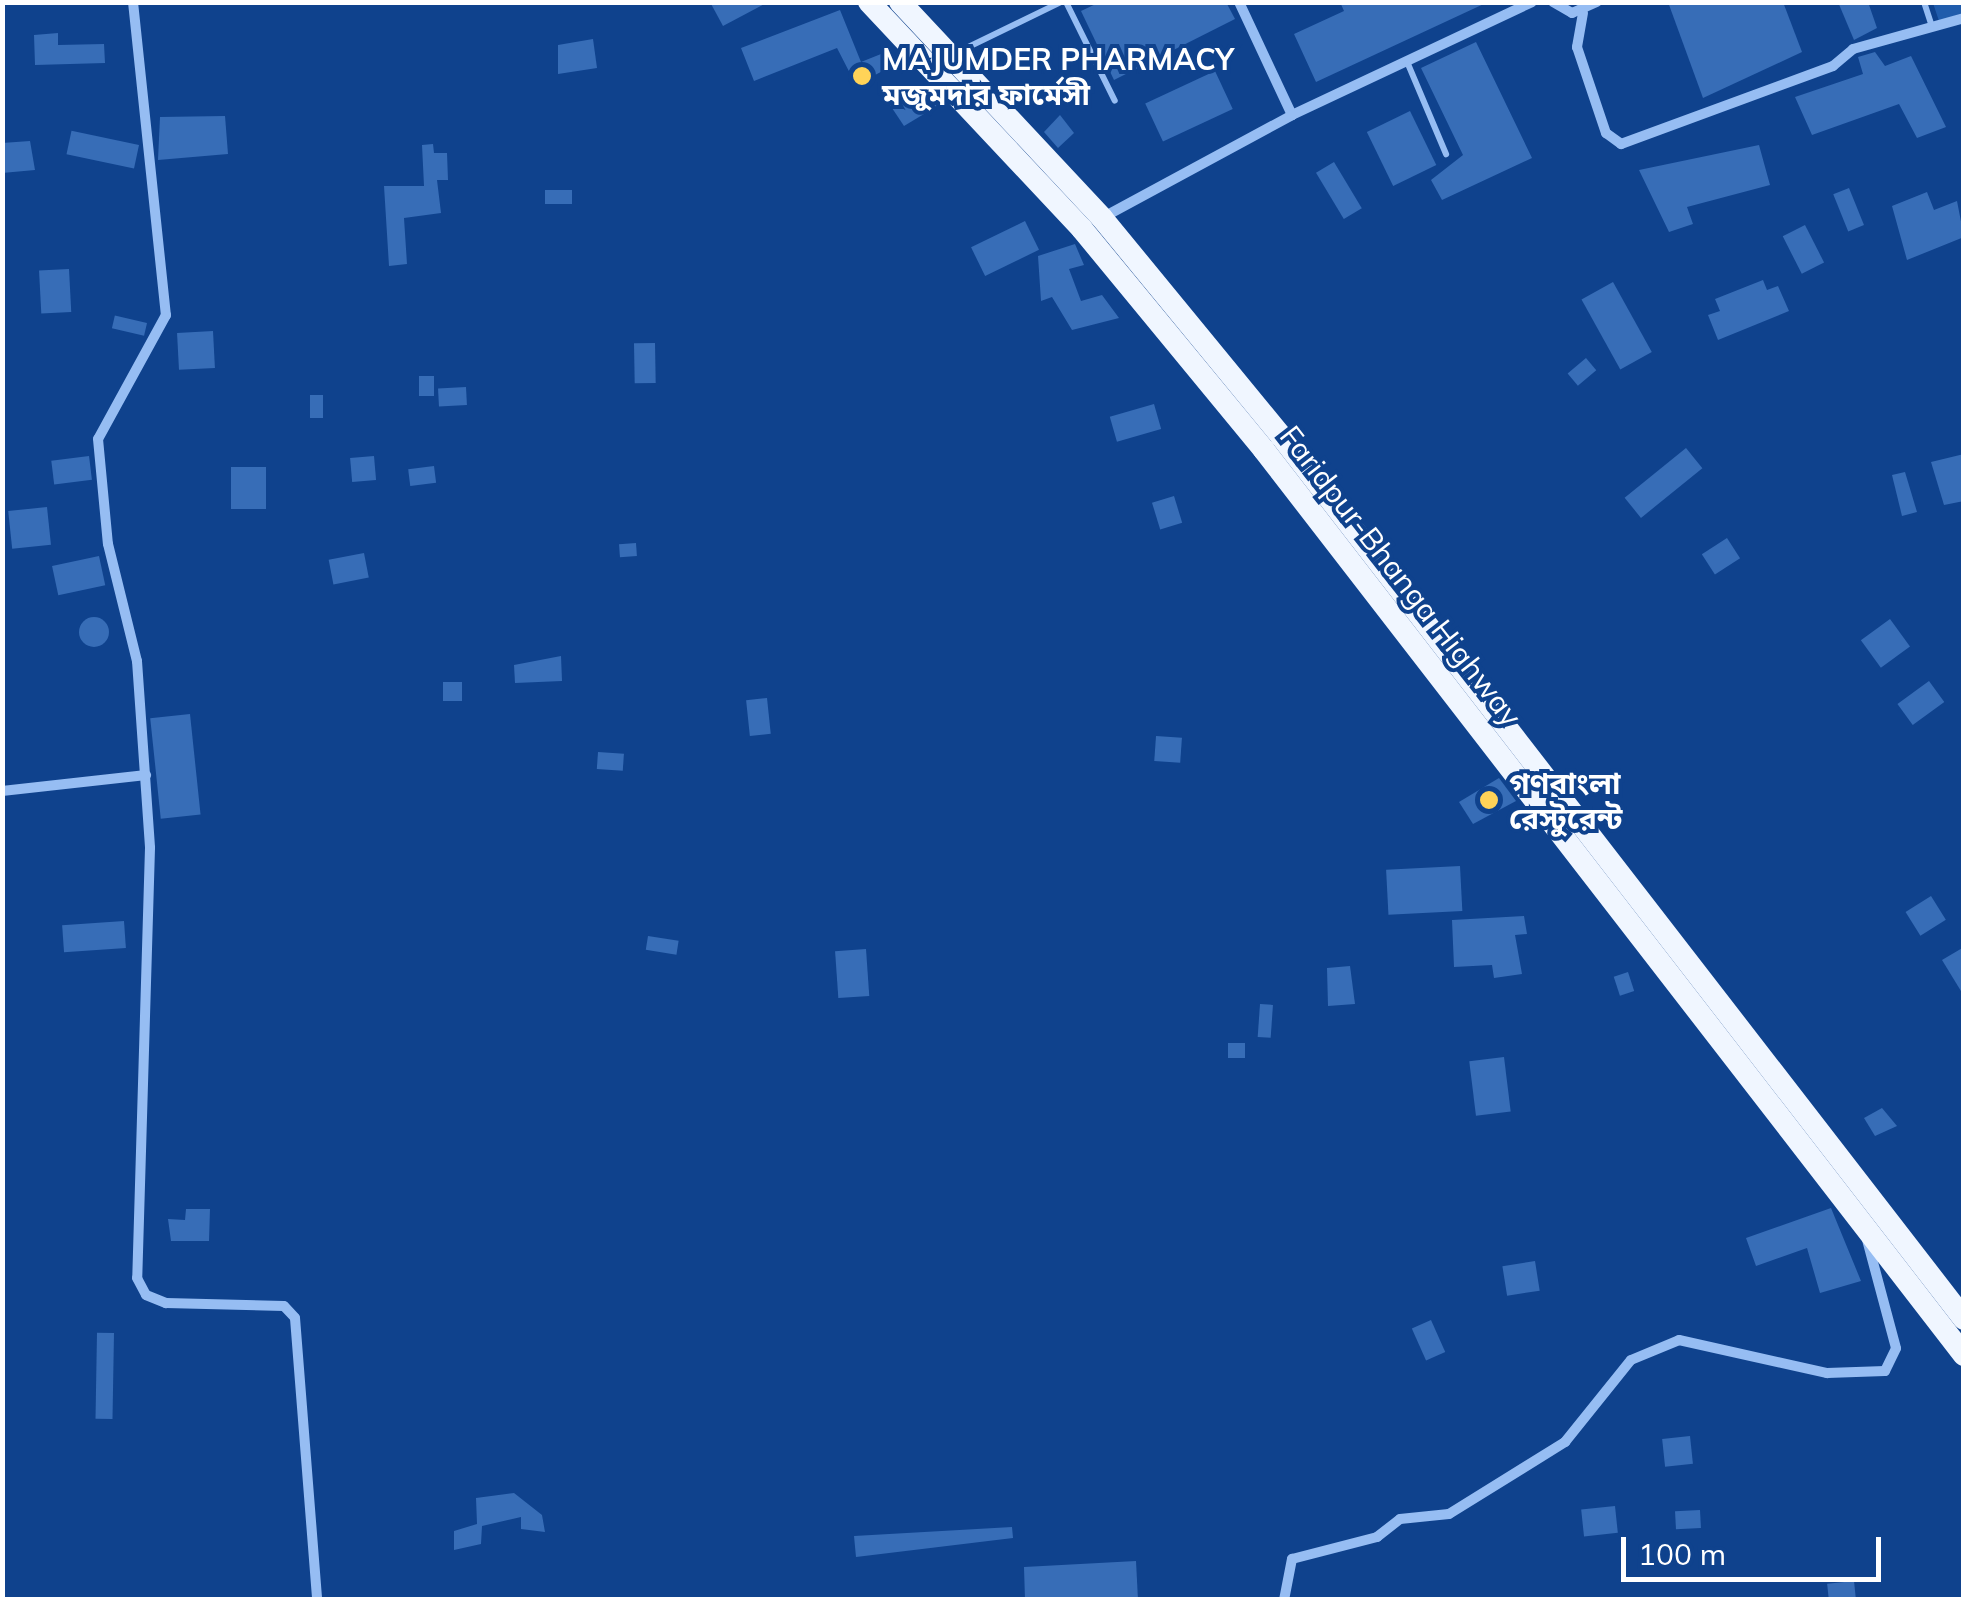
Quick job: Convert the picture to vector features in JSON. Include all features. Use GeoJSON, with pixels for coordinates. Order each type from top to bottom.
{"type":"FeatureCollection","features":[{"type":"Feature","properties":{"kind":"highway","name":"Faridpur-Bhanga Highway"},"geometry":{"type":"LineString","coordinates":[[870,2],[942,62],[1092,223],[1575,811],[1872,1220],[1964,1355]]}},
{"type":"Feature","properties":{"kind":"highway","name":"Faridpur-Bhanga Highway"},"geometry":{"type":"LineString","coordinates":[[900,2],[942,62]]}},
{"type":"Feature","properties":{"kind":"highway","name":"Faridpur-Bhanga Highway"},"geometry":{"type":"LineString","coordinates":[[1872,1220],[1964,1319]]}},
{"type":"Feature","properties":{"kind":"street"},"geometry":{"type":"LineString","coordinates":[[133,2],[166,314],[98,439],[108,544],[137,661],[146,774],[137,1278],[146,1295],[166,1303],[284,1306],[295,1318],[317,1600]]}},
{"type":"Feature","properties":{"kind":"street"},"geometry":{"type":"LineString","coordinates":[[1240,2],[1292,115]]}},
{"type":"Feature","properties":{"kind":"street"},"geometry":{"type":"LineString","coordinates":[[1092,223],[1292,115],[1408,64],[1532,2]]}},
{"type":"Feature","properties":{"kind":"street"},"geometry":{"type":"LineString","coordinates":[[1553,2],[1583,14]]}},
{"type":"Feature","properties":{"kind":"street"},"geometry":{"type":"LineString","coordinates":[[1597,2],[1583,14],[1577,47],[1606,134],[1621,144],[1932,26],[1964,18]]}},
{"type":"Feature","properties":{"kind":"street"},"geometry":{"type":"LineString","coordinates":[[2,791],[146,774]]}},
{"type":"Feature","properties":{"kind":"street"},"geometry":{"type":"LineString","coordinates":[[1284,1600],[1292,1559],[1377,1537],[1400,1519],[1449,1514],[1565,1442],[1631,1360],[1679,1340],[1826,1373],[1885,1371],[1896,1348],[1872,1220]]}},
{"type":"Feature","properties":{"kind":"lane"},"geometry":{"type":"LineString","coordinates":[[942,62],[1063,2],[1116,101]]}},
{"type":"Feature","properties":{"kind":"lane"},"geometry":{"type":"LineString","coordinates":[[1924,2],[1932,26]]}},
{"type":"Feature","properties":{"kind":"lane"},"geometry":{"type":"LineString","coordinates":[[1408,64],[1446,154]]}},
{"type":"Feature","properties":{"kind":"shaded area"},"geometry":{"type":"Polygon","coordinates":[[[1933,3],[1963,3],[1963,13],[1939,21],[1933,3]]]}},
{"type":"Feature","properties":{"kind":"building"},"geometry":{"type":"Polygon","coordinates":[[[710,2],[768,2],[723,26],[710,2]]]}},
{"type":"Feature","properties":{"kind":"building"},"geometry":{"type":"Polygon","coordinates":[[[1100,2],[1226,2],[1235,19],[1114,80],[1081,11],[1100,2]]]}},
{"type":"Feature","properties":{"kind":"building"},"geometry":{"type":"Polygon","coordinates":[[[1340,2],[1488,2],[1316,82],[1294,34],[1344,11],[1340,2]]]}},
{"type":"Feature","properties":{"kind":"building"},"geometry":{"type":"Polygon","coordinates":[[[1668,2],[1783,2],[1802,52],[1703,98],[1668,2]]]}},
{"type":"Feature","properties":{"kind":"building"},"geometry":{"type":"Polygon","coordinates":[[[1838,2],[1868,2],[1877,28],[1854,40],[1838,2]]]}},
{"type":"Feature","properties":{"kind":"building"},"geometry":{"type":"Polygon","coordinates":[[[840,10],[861,62],[886,52],[896,64],[856,85],[837,48],[754,81],[741,48],[840,10]]]}},
{"type":"Feature","properties":{"kind":"building"},"geometry":{"type":"Polygon","coordinates":[[[58,33],[58,45],[104,44],[105,63],[35,65],[34,35],[58,33]]]}},
{"type":"Feature","properties":{"kind":"building"},"geometry":{"type":"Polygon","coordinates":[[[593,39],[597,68],[558,74],[558,45],[593,39]]]}},
{"type":"Feature","properties":{"kind":"building"},"geometry":{"type":"Polygon","coordinates":[[[1476,42],[1532,158],[1442,200],[1431,180],[1463,155],[1421,68],[1476,42]]]}},
{"type":"Feature","properties":{"kind":"building"},"geometry":{"type":"Polygon","coordinates":[[[1875,52],[1885,66],[1911,56],[1946,127],[1917,138],[1899,104],[1812,135],[1795,97],[1863,74],[1858,57],[1875,52]]]}},
{"type":"Feature","properties":{"kind":"building"},"geometry":{"type":"Polygon","coordinates":[[[1215,71],[1233,109],[1163,142],[1145,104],[1215,71]]]}},
{"type":"Feature","properties":{"kind":"building"},"geometry":{"type":"Polygon","coordinates":[[[925,88],[939,105],[904,126],[890,105],[925,88]]]}},
{"type":"Feature","properties":{"kind":"building"},"geometry":{"type":"Polygon","coordinates":[[[1410,111],[1436,165],[1393,186],[1367,132],[1410,111]]]}},
{"type":"Feature","properties":{"kind":"building"},"geometry":{"type":"Polygon","coordinates":[[[1060,115],[1074,133],[1058,148],[1044,132],[1060,115]]]}},
{"type":"Feature","properties":{"kind":"building"},"geometry":{"type":"Polygon","coordinates":[[[225,116],[228,154],[158,160],[160,117],[225,116]]]}},
{"type":"Feature","properties":{"kind":"building"},"geometry":{"type":"Polygon","coordinates":[[[72,131],[139,145],[134,168],[67,154],[72,131]]]}},
{"type":"Feature","properties":{"kind":"building"},"geometry":{"type":"Polygon","coordinates":[[[30,141],[35,170],[2,173],[2,143],[30,141]]]}},
{"type":"Feature","properties":{"kind":"building"},"geometry":{"type":"Polygon","coordinates":[[[433,144],[434,153],[447,153],[448,180],[437,180],[441,213],[404,218],[407,264],[389,266],[384,186],[424,186],[422,145],[433,144]]]}},
{"type":"Feature","properties":{"kind":"building"},"geometry":{"type":"Polygon","coordinates":[[[1759,145],[1770,185],[1687,207],[1693,224],[1669,232],[1639,170],[1759,145]]]}},
{"type":"Feature","properties":{"kind":"building"},"geometry":{"type":"Polygon","coordinates":[[[1334,162],[1362,208],[1344,219],[1316,173],[1334,162]]]}},
{"type":"Feature","properties":{"kind":"building"},"geometry":{"type":"Polygon","coordinates":[[[1849,188],[1864,225],[1848,231],[1833,194],[1849,188]]]}},
{"type":"Feature","properties":{"kind":"building"},"geometry":{"type":"Polygon","coordinates":[[[545,190],[572,190],[572,204],[545,204],[545,190]]]}},
{"type":"Feature","properties":{"kind":"building"},"geometry":{"type":"Polygon","coordinates":[[[1927,192],[1934,210],[1957,201],[1964,237],[1907,260],[1892,206],[1927,192]]]}},
{"type":"Feature","properties":{"kind":"building"},"geometry":{"type":"Polygon","coordinates":[[[1025,221],[1039,250],[985,276],[971,247],[1025,221]]]}},
{"type":"Feature","properties":{"kind":"building"},"geometry":{"type":"Polygon","coordinates":[[[1805,225],[1824,262],[1802,274],[1783,236],[1805,225]]]}},
{"type":"Feature","properties":{"kind":"building"},"geometry":{"type":"Polygon","coordinates":[[[1075,244],[1084,265],[1069,269],[1081,301],[1102,295],[1119,318],[1072,330],[1052,297],[1041,301],[1038,256],[1075,244]]]}},
{"type":"Feature","properties":{"kind":"building"},"geometry":{"type":"Polygon","coordinates":[[[69,269],[71,312],[41,314],[39,271],[69,269]]]}},
{"type":"Feature","properties":{"kind":"building"},"geometry":{"type":"Polygon","coordinates":[[[1763,280],[1767,290],[1778,286],[1789,311],[1718,340],[1708,315],[1720,311],[1715,299],[1763,280]]]}},
{"type":"Feature","properties":{"kind":"building"},"geometry":{"type":"Polygon","coordinates":[[[1613,282],[1652,352],[1620,369],[1582,299],[1613,282]]]}},
{"type":"Feature","properties":{"kind":"building"},"geometry":{"type":"Polygon","coordinates":[[[115,316],[147,323],[144,336],[112,328],[115,316]]]}},
{"type":"Feature","properties":{"kind":"building"},"geometry":{"type":"Polygon","coordinates":[[[213,331],[215,368],[179,370],[177,333],[213,331]]]}},
{"type":"Feature","properties":{"kind":"building"},"geometry":{"type":"Polygon","coordinates":[[[634,343],[655,343],[656,383],[635,383],[634,343]]]}},
{"type":"Feature","properties":{"kind":"building"},"geometry":{"type":"Polygon","coordinates":[[[1586,358],[1596,370],[1578,386],[1568,373],[1586,358]]]}},
{"type":"Feature","properties":{"kind":"building"},"geometry":{"type":"Polygon","coordinates":[[[419,376],[434,376],[434,396],[419,396],[419,376]]]}},
{"type":"Feature","properties":{"kind":"building"},"geometry":{"type":"Polygon","coordinates":[[[466,387],[467,405],[439,406],[438,388],[466,387]]]}},
{"type":"Feature","properties":{"kind":"building"},"geometry":{"type":"Polygon","coordinates":[[[310,395],[323,395],[323,418],[310,418],[310,395]]]}},
{"type":"Feature","properties":{"kind":"building"},"geometry":{"type":"Polygon","coordinates":[[[1154,404],[1161,429],[1117,442],[1110,417],[1154,404]]]}},
{"type":"Feature","properties":{"kind":"building"},"geometry":{"type":"Polygon","coordinates":[[[1686,448],[1702,468],[1641,518],[1625,498],[1686,448]]]}},
{"type":"Feature","properties":{"kind":"building"},"geometry":{"type":"Polygon","coordinates":[[[1964,454],[1964,501],[1944,505],[1931,462],[1964,454]]]}},
{"type":"Feature","properties":{"kind":"building"},"geometry":{"type":"Polygon","coordinates":[[[89,456],[92,480],[54,484],[51,461],[89,456]]]}},
{"type":"Feature","properties":{"kind":"building"},"geometry":{"type":"Polygon","coordinates":[[[374,456],[376,480],[352,482],[350,458],[374,456]]]}},
{"type":"Feature","properties":{"kind":"building"},"geometry":{"type":"Polygon","coordinates":[[[434,466],[436,483],[410,486],[408,469],[434,466]]]}},
{"type":"Feature","properties":{"kind":"building"},"geometry":{"type":"Polygon","coordinates":[[[231,467],[266,467],[266,509],[231,509],[231,467]]]}},
{"type":"Feature","properties":{"kind":"building"},"geometry":{"type":"Polygon","coordinates":[[[1905,472],[1917,512],[1902,516],[1892,475],[1905,472]]]}},
{"type":"Feature","properties":{"kind":"building"},"geometry":{"type":"Polygon","coordinates":[[[1174,496],[1182,523],[1160,530],[1152,503],[1174,496]]]}},
{"type":"Feature","properties":{"kind":"building"},"geometry":{"type":"Polygon","coordinates":[[[47,507],[51,545],[12,549],[8,511],[47,507]]]}},
{"type":"Feature","properties":{"kind":"building"},"geometry":{"type":"Polygon","coordinates":[[[1727,538],[1740,558],[1715,574],[1702,554],[1727,538]]]}},
{"type":"Feature","properties":{"kind":"building"},"geometry":{"type":"Polygon","coordinates":[[[636,543],[637,556],[620,557],[619,544],[636,543]]]}},
{"type":"Feature","properties":{"kind":"building"},"geometry":{"type":"Polygon","coordinates":[[[364,553],[369,578],[333,584],[329,560],[364,553]]]}},
{"type":"Feature","properties":{"kind":"building"},"geometry":{"type":"Polygon","coordinates":[[[99,556],[105,585],[58,595],[52,566],[99,556]]]}},
{"type":"Feature","properties":{"kind":"building"},"geometry":{"type":"Polygon","coordinates":[[[94,617],[105,621],[109,632],[105,643],[94,647],[83,643],[79,632],[83,621],[94,617]]]}},
{"type":"Feature","properties":{"kind":"building"},"geometry":{"type":"Polygon","coordinates":[[[1890,619],[1910,647],[1881,668],[1861,640],[1890,619]]]}},
{"type":"Feature","properties":{"kind":"building"},"geometry":{"type":"Polygon","coordinates":[[[561,656],[562,681],[515,683],[514,665],[561,656]]]}},
{"type":"Feature","properties":{"kind":"building"},"geometry":{"type":"Polygon","coordinates":[[[1929,681],[1944,702],[1913,725],[1897,704],[1929,681]]]}},
{"type":"Feature","properties":{"kind":"building"},"geometry":{"type":"Polygon","coordinates":[[[443,682],[462,682],[462,701],[443,701],[443,682]]]}},
{"type":"Feature","properties":{"kind":"building"},"geometry":{"type":"Polygon","coordinates":[[[767,698],[771,734],[750,736],[746,700],[767,698]]]}},
{"type":"Feature","properties":{"kind":"building"},"geometry":{"type":"Polygon","coordinates":[[[190,714],[201,814],[161,819],[150,718],[190,714]]]}},
{"type":"Feature","properties":{"kind":"building"},"geometry":{"type":"Polygon","coordinates":[[[1156,736],[1182,738],[1180,763],[1154,761],[1156,736]]]}},
{"type":"Feature","properties":{"kind":"building"},"geometry":{"type":"Polygon","coordinates":[[[598,752],[624,754],[623,771],[597,769],[598,752]]]}},
{"type":"Feature","properties":{"kind":"building","name":"গণবাংলা রেস্টুরেন্ট"},"geometry":{"type":"Polygon","coordinates":[[[1499,778],[1516,801],[1473,824],[1459,802],[1499,778]]]}},
{"type":"Feature","properties":{"kind":"building"},"geometry":{"type":"Polygon","coordinates":[[[1460,866],[1462,911],[1388,915],[1386,870],[1460,866]]]}},
{"type":"Feature","properties":{"kind":"building"},"geometry":{"type":"Polygon","coordinates":[[[1931,896],[1946,920],[1920,936],[1906,912],[1931,896]]]}},
{"type":"Feature","properties":{"kind":"building"},"geometry":{"type":"Polygon","coordinates":[[[1524,916],[1527,934],[1515,935],[1522,974],[1494,978],[1492,965],[1454,967],[1452,920],[1524,916]]]}},
{"type":"Feature","properties":{"kind":"building"},"geometry":{"type":"Polygon","coordinates":[[[124,921],[126,948],[64,952],[62,925],[124,921]]]}},
{"type":"Feature","properties":{"kind":"building"},"geometry":{"type":"Polygon","coordinates":[[[648,936],[679,941],[676,955],[646,950],[648,936]]]}},
{"type":"Feature","properties":{"kind":"building"},"geometry":{"type":"Polygon","coordinates":[[[1964,947],[1964,996],[1942,960],[1964,947]]]}},
{"type":"Feature","properties":{"kind":"building"},"geometry":{"type":"Polygon","coordinates":[[[866,949],[869,996],[838,998],[835,951],[866,949]]]}},
{"type":"Feature","properties":{"kind":"building"},"geometry":{"type":"Polygon","coordinates":[[[1350,966],[1355,1004],[1328,1006],[1327,968],[1350,966]]]}},
{"type":"Feature","properties":{"kind":"building"},"geometry":{"type":"Polygon","coordinates":[[[1628,972],[1634,991],[1620,996],[1614,977],[1628,972]]]}},
{"type":"Feature","properties":{"kind":"building"},"geometry":{"type":"Polygon","coordinates":[[[1260,1004],[1273,1005],[1271,1038],[1258,1037],[1260,1004]]]}},
{"type":"Feature","properties":{"kind":"building"},"geometry":{"type":"Polygon","coordinates":[[[1228,1043],[1245,1043],[1245,1058],[1228,1058],[1228,1043]]]}},
{"type":"Feature","properties":{"kind":"building"},"geometry":{"type":"Polygon","coordinates":[[[1504,1057],[1511,1112],[1476,1116],[1469,1061],[1504,1057]]]}},
{"type":"Feature","properties":{"kind":"building"},"geometry":{"type":"Polygon","coordinates":[[[1882,1108],[1897,1126],[1875,1136],[1864,1118],[1882,1108]]]}},
{"type":"Feature","properties":{"kind":"building"},"geometry":{"type":"Polygon","coordinates":[[[1831,1208],[1861,1281],[1820,1293],[1807,1248],[1756,1266],[1746,1238],[1831,1208]]]}},
{"type":"Feature","properties":{"kind":"building"},"geometry":{"type":"Polygon","coordinates":[[[186,1209],[210,1209],[209,1241],[171,1241],[168,1219],[185,1220],[186,1209]]]}},
{"type":"Feature","properties":{"kind":"building"},"geometry":{"type":"Polygon","coordinates":[[[1535,1261],[1540,1291],[1507,1296],[1502,1266],[1535,1261]]]}},
{"type":"Feature","properties":{"kind":"building"},"geometry":{"type":"Polygon","coordinates":[[[1431,1320],[1445,1352],[1426,1361],[1412,1329],[1431,1320]]]}},
{"type":"Feature","properties":{"kind":"building"},"geometry":{"type":"Polygon","coordinates":[[[97,1333],[114,1333],[112,1419],[96,1419],[97,1333]]]}},
{"type":"Feature","properties":{"kind":"building"},"geometry":{"type":"Polygon","coordinates":[[[1690,1436],[1693,1464],[1665,1467],[1662,1439],[1690,1436]]]}},
{"type":"Feature","properties":{"kind":"building"},"geometry":{"type":"Polygon","coordinates":[[[514,1493],[542,1515],[545,1532],[521,1529],[521,1517],[482,1526],[481,1544],[454,1550],[454,1531],[477,1524],[476,1498],[514,1493]]]}},
{"type":"Feature","properties":{"kind":"building"},"geometry":{"type":"Polygon","coordinates":[[[1615,1506],[1618,1533],[1584,1536],[1581,1510],[1615,1506]]]}},
{"type":"Feature","properties":{"kind":"building"},"geometry":{"type":"Polygon","coordinates":[[[1700,1510],[1701,1528],[1676,1529],[1675,1511],[1700,1510]]]}},
{"type":"Feature","properties":{"kind":"building"},"geometry":{"type":"Polygon","coordinates":[[[1012,1527],[1013,1538],[856,1557],[854,1536],[1012,1527]]]}},
{"type":"Feature","properties":{"kind":"building"},"geometry":{"type":"Polygon","coordinates":[[[1136,1561],[1138,1600],[1025,1600],[1024,1567],[1136,1561]]]}},
{"type":"Feature","properties":{"kind":"building"},"geometry":{"type":"Polygon","coordinates":[[[1854,1581],[1856,1600],[1829,1600],[1827,1584],[1854,1581]]]}},
{"type":"Feature","properties":{"kind":"place","name":"MAJUMDER PHARMACY মজুমদার ফার্মেসী"},"geometry":{"type":"Point","coordinates":[862,76]}},
{"type":"Feature","properties":{"kind":"place","name":"গণবাংলা রেস্টুরেন্ট"},"geometry":{"type":"Point","coordinates":[1489,800]}}]}
